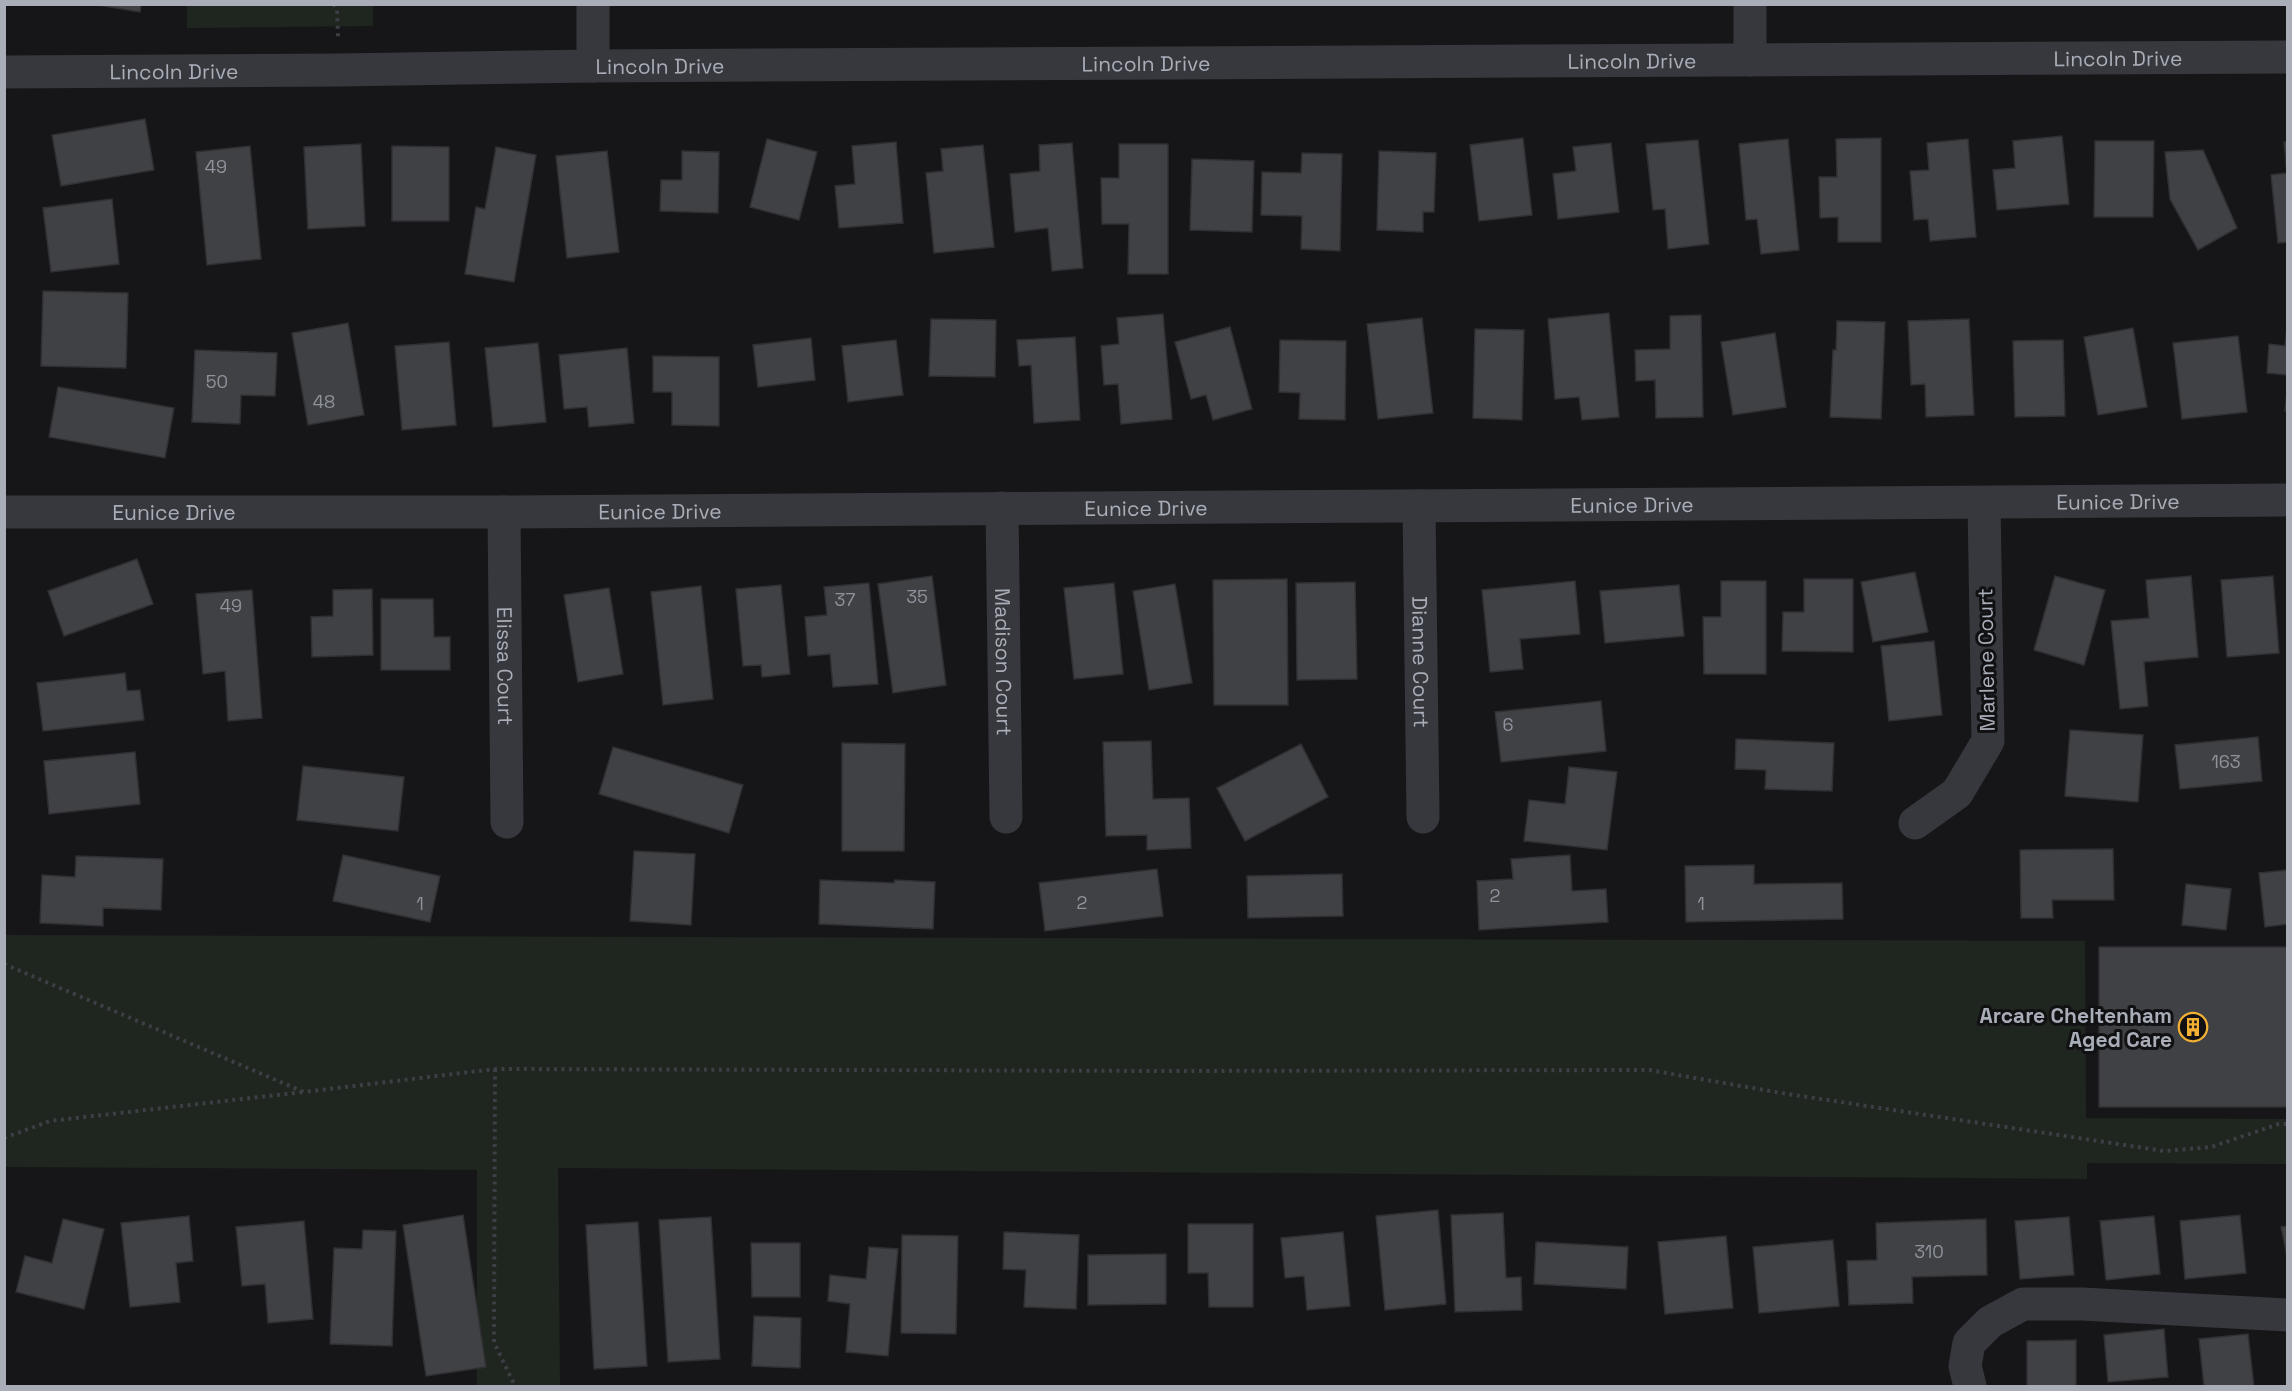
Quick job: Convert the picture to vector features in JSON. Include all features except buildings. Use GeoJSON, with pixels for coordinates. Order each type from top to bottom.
{"type":"FeatureCollection","features":[{"type":"Feature","properties":{"kind":"street"},"geometry":{"type":"LineString","coordinates":[[593,4],[593,66]]}},
{"type":"Feature","properties":{"kind":"street"},"geometry":{"type":"LineString","coordinates":[[1750,4],[1750,60]]}},
{"type":"Feature","properties":{"kind":"street","name":"Lincoln Drive"},"geometry":{"type":"LineString","coordinates":[[4,72],[593,66],[2288,57]]}},
{"type":"Feature","properties":{"kind":"street","name":"Eunice Drive"},"geometry":{"type":"LineString","coordinates":[[4,512],[504,512],[2288,500]]}},
{"type":"Feature","properties":{"kind":"street","name":"Marlene Court"},"geometry":{"type":"LineString","coordinates":[[1915,823],[1957,793],[1988,741],[1984,503]]}},
{"type":"Feature","properties":{"kind":"street","name":"Dianne Court"},"geometry":{"type":"LineString","coordinates":[[1419,507],[1423,817]]}},
{"type":"Feature","properties":{"kind":"street","name":"Madison Court"},"geometry":{"type":"LineString","coordinates":[[1002,508],[1006,817]]}},
{"type":"Feature","properties":{"kind":"street","name":"Elissa Court"},"geometry":{"type":"LineString","coordinates":[[504,512],[507,822]]}},
{"type":"Feature","properties":{"kind":"street"},"geometry":{"type":"LineString","coordinates":[[1970,1386],[1965,1366],[1969,1343],[1990,1322],[2023,1304],[2082,1304],[2288,1315]]}},
{"type":"Feature","properties":{"kind":"path"},"geometry":{"type":"LineString","coordinates":[[4,964],[304,1092]]}},
{"type":"Feature","properties":{"kind":"path"},"geometry":{"type":"LineString","coordinates":[[495,1068],[494,1342],[515,1386]]}},
{"type":"Feature","properties":{"kind":"path"},"geometry":{"type":"LineString","coordinates":[[4,1138],[50,1121],[495,1068],[1169,1071],[1649,1070],[1852,1104],[2164,1150],[2211,1147],[2279,1124],[2288,1124]]}},
{"type":"Feature","properties":{"kind":"shaded area"},"geometry":{"type":"Polygon","coordinates":[[[187,5],[373,5],[373,26],[187,28],[187,5]]]}},
{"type":"Feature","properties":{"kind":"shaded area"},"geometry":{"type":"Polygon","coordinates":[[[5,935],[2085,941],[2086,1118],[2288,1119],[2287,1164],[2087,1163],[2087,1179],[558,1168],[560,1386],[477,1386],[477,1170],[5,1167],[5,935]]]}},
{"type":"Feature","properties":{"kind":"place","name":"Arcare Cheltenham Aged Care"},"geometry":{"type":"Point","coordinates":[2193,1027]}}]}
